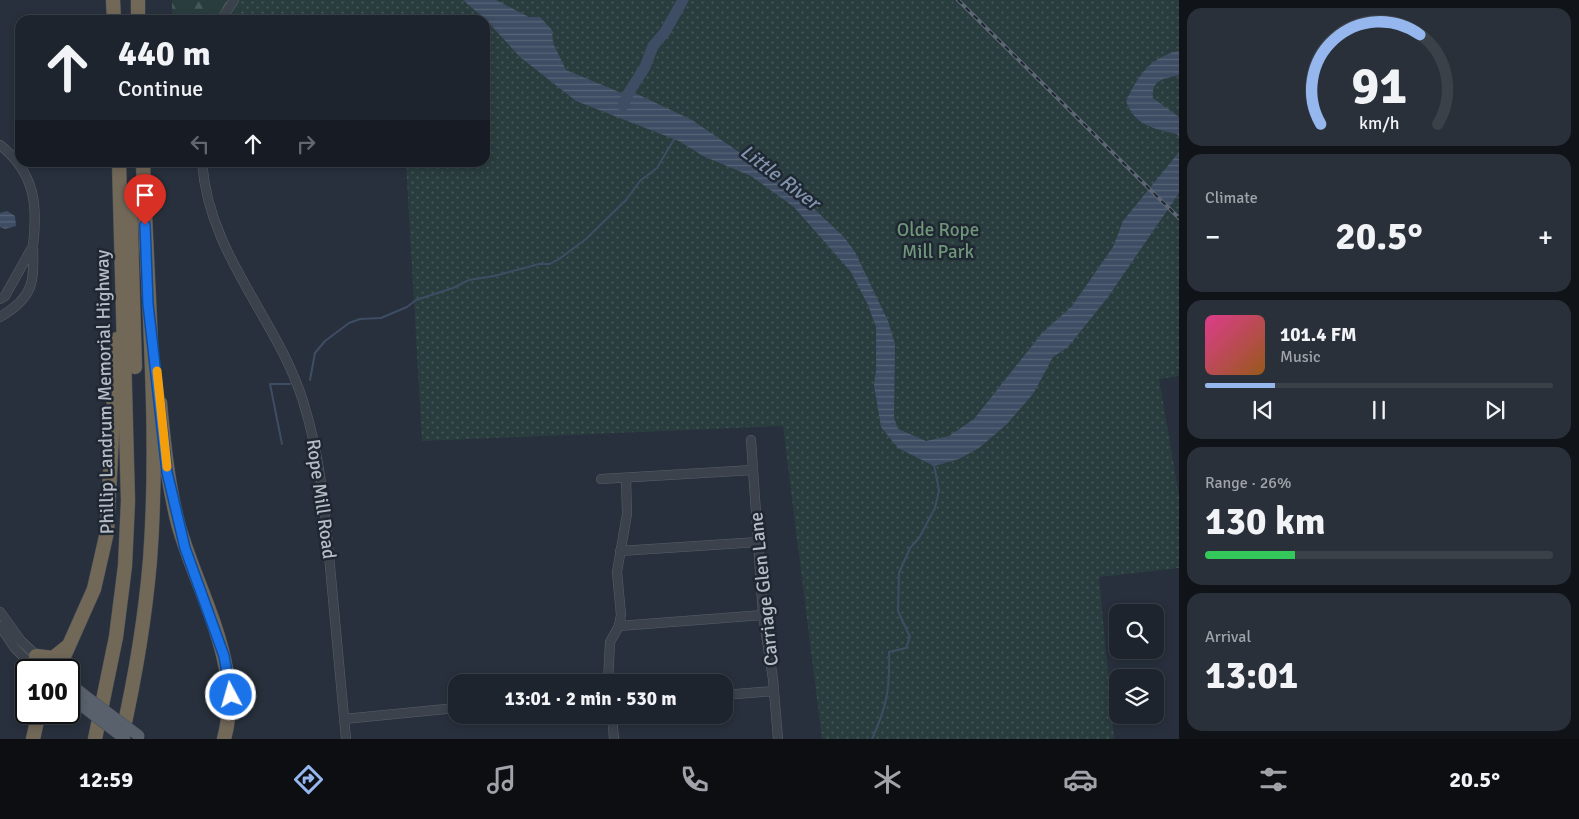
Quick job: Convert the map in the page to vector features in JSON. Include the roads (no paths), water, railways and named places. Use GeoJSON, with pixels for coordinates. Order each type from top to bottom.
{"type":"FeatureCollection","features":[{"type":"Feature","properties":{"kind":"highway"},"geometry":{"type":"LineString","coordinates":[[114,0],[114,15]]}},
{"type":"Feature","properties":{"kind":"highway"},"geometry":{"type":"LineString","coordinates":[[122,0],[123,15]]}},
{"type":"Feature","properties":{"kind":"highway"},"geometry":{"type":"LineString","coordinates":[[138,0],[138,15]]}},
{"type":"Feature","properties":{"kind":"highway","name":"Phillip Landrum Memorial Highway"},"geometry":{"type":"LineString","coordinates":[[95,739],[111,669],[125,566],[128,458],[119,167]]}},
{"type":"Feature","properties":{"kind":"highway"},"geometry":{"type":"LineString","coordinates":[[105,739],[122,656],[136,535],[137,434],[128,167]]}},
{"type":"Feature","properties":{"kind":"highway"},"geometry":{"type":"LineString","coordinates":[[121,739],[139,653],[150,560],[153,481],[143,167]]}},
{"type":"Feature","properties":{"kind":"highway"},"geometry":{"type":"LineString","coordinates":[[63,659],[94,590],[107,532],[116,355],[123,281]]}},
{"type":"Feature","properties":{"kind":"highway"},"geometry":{"type":"LineString","coordinates":[[148,304],[166,463],[173,501],[188,555],[224,656],[230,679],[230,709],[224,739]]}},
{"type":"Feature","properties":{"kind":"highway"},"geometry":{"type":"LineString","coordinates":[[50,659],[68,646]]}},
{"type":"Feature","properties":{"kind":"highway"},"geometry":{"type":"LineString","coordinates":[[33,739],[36,724]]}},
{"type":"Feature","properties":{"kind":"main road"},"geometry":{"type":"LineString","coordinates":[[80,696],[125,739]]}},
{"type":"Feature","properties":{"kind":"main road"},"geometry":{"type":"LineString","coordinates":[[80,701],[141,738]]}},
{"type":"Feature","properties":{"kind":"street"},"geometry":{"type":"LineString","coordinates":[[224,15],[234,0]]}},
{"type":"Feature","properties":{"kind":"street"},"geometry":{"type":"LineString","coordinates":[[0,145],[15,159]]}},
{"type":"Feature","properties":{"kind":"street"},"geometry":{"type":"LineString","coordinates":[[0,317],[21,303],[31,286],[35,223],[34,196],[21,167]]}},
{"type":"Feature","properties":{"kind":"street","name":"Rope Mill Road"},"geometry":{"type":"LineString","coordinates":[[203,167],[209,206],[220,238],[234,269],[289,365],[313,435],[320,465],[324,498],[346,739]]}},
{"type":"Feature","properties":{"kind":"street"},"geometry":{"type":"LineString","coordinates":[[0,299],[5,296],[33,246]]}},
{"type":"Feature","properties":{"kind":"street","name":"Carriage Glen Lane"},"geometry":{"type":"LineString","coordinates":[[751,440],[763,615],[774,691],[778,739]]}},
{"type":"Feature","properties":{"kind":"street"},"geometry":{"type":"LineString","coordinates":[[601,479],[753,470]]}},
{"type":"Feature","properties":{"kind":"street"},"geometry":{"type":"LineString","coordinates":[[608,674],[610,642],[619,626],[621,615],[617,572],[627,514],[626,478]]}},
{"type":"Feature","properties":{"kind":"street"},"geometry":{"type":"LineString","coordinates":[[620,551],[758,542]]}},
{"type":"Feature","properties":{"kind":"street"},"geometry":{"type":"LineString","coordinates":[[0,612],[33,659]]}},
{"type":"Feature","properties":{"kind":"street"},"geometry":{"type":"LineString","coordinates":[[619,626],[763,615]]}},
{"type":"Feature","properties":{"kind":"street"},"geometry":{"type":"LineString","coordinates":[[0,626],[14,646],[31,659]]}},
{"type":"Feature","properties":{"kind":"street"},"geometry":{"type":"LineString","coordinates":[[733,694],[774,691]]}},
{"type":"Feature","properties":{"kind":"street"},"geometry":{"type":"LineString","coordinates":[[344,719],[448,709]]}},
{"type":"Feature","properties":{"kind":"street"},"geometry":{"type":"LineString","coordinates":[[613,724],[614,739]]}},
{"type":"Feature","properties":{"kind":"water"},"geometry":{"type":"Polygon","coordinates":[[[463,0],[496,0],[529,17],[540,17],[552,30],[553,43],[566,70],[624,94],[635,93],[692,120],[792,188],[844,237],[855,252],[888,321],[895,344],[894,418],[898,429],[926,441],[949,436],[974,419],[1042,333],[1072,306],[1113,247],[1123,221],[1179,152],[1179,193],[1108,297],[1068,347],[1053,357],[1033,394],[1007,424],[979,448],[959,459],[934,466],[898,448],[881,427],[874,385],[876,327],[868,305],[851,272],[794,207],[751,176],[703,156],[679,141],[576,101],[520,57],[490,24],[490,15],[480,15],[463,0]]]}},
{"type":"Feature","properties":{"kind":"water"},"geometry":{"type":"Polygon","coordinates":[[[1179,51],[1179,75],[1156,83],[1153,98],[1179,117],[1179,138],[1177,134],[1153,128],[1140,121],[1134,116],[1126,101],[1135,83],[1146,69],[1160,58],[1179,51]]]}},
{"type":"Feature","properties":{"kind":"water"},"geometry":{"type":"Polygon","coordinates":[[[7,211],[15,216],[16,226],[5,229],[0,227],[0,213],[7,211]]]}},
{"type":"Feature","properties":{"kind":"waterway"},"geometry":{"type":"LineString","coordinates":[[623,106],[628,94],[645,67],[653,46],[665,32],[683,0]]}},
{"type":"Feature","properties":{"kind":"waterway"},"geometry":{"type":"LineString","coordinates":[[310,380],[315,353],[325,341],[349,323],[360,319],[381,318],[407,307],[416,300],[453,288],[469,280],[494,276],[539,264],[550,264],[559,259],[586,239],[626,200],[640,181],[657,168],[676,136]]}},
{"type":"Feature","properties":{"kind":"waterway"},"geometry":{"type":"LineString","coordinates":[[282,444],[270,384],[290,384]]}},
{"type":"Feature","properties":{"kind":"waterway"},"geometry":{"type":"LineString","coordinates":[[872,739],[881,717],[886,697],[889,677],[889,652],[906,648],[910,637],[898,611],[899,573],[910,548],[919,538],[935,508],[939,490],[934,465]]}},
{"type":"Feature","properties":{"kind":"railway"},"geometry":{"type":"LineString","coordinates":[[958,0],[1179,218]]}},
{"type":"Feature","properties":{"kind":"water label","name":"Little River"},"geometry":{"type":"Point","coordinates":[780,177]}},
{"type":"Feature","properties":{"kind":"park label","name":"Olde Rope Mill Park"},"geometry":{"type":"Point","coordinates":[938,241]}}]}
